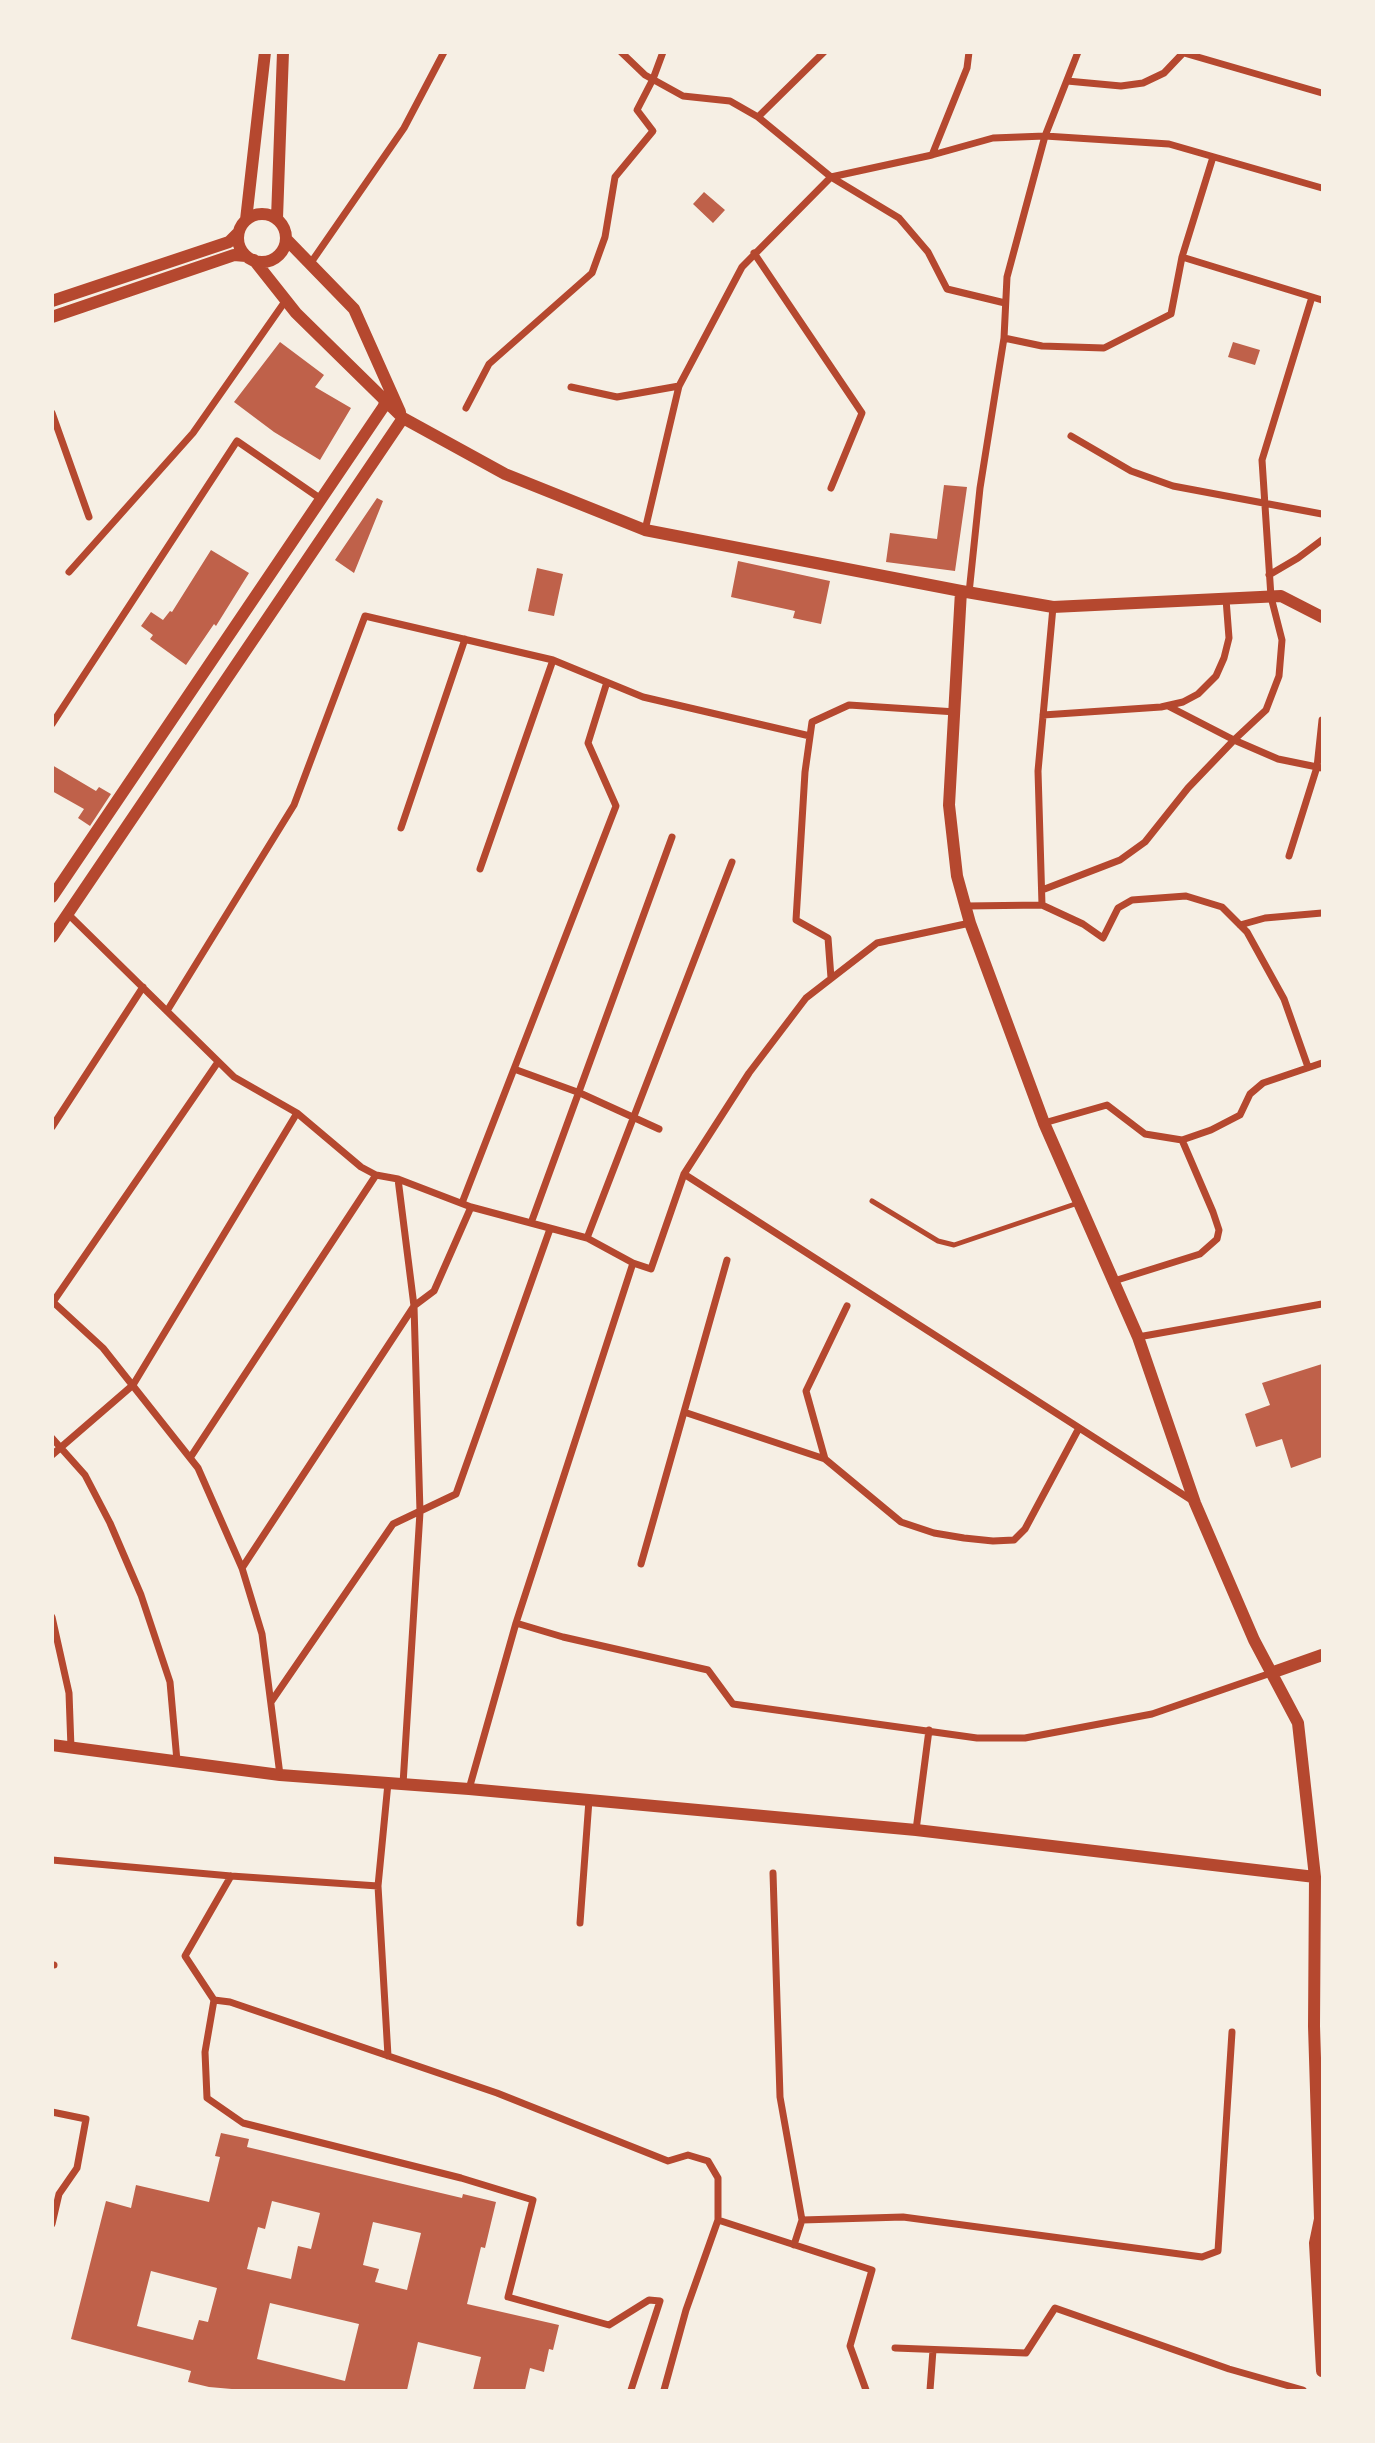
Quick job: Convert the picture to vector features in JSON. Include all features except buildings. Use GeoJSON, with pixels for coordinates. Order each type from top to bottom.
{"type":"FeatureCollection","features":[{"type":"Feature","properties":{"kind":"street"},"geometry":{"type":"LineString","coordinates":[[52,301],[229,242],[238,233],[246,220],[265,52]]}},
{"type":"Feature","properties":{"kind":"street"},"geometry":{"type":"LineString","coordinates":[[276,218],[283,52]]}},
{"type":"Feature","properties":{"kind":"street"},"geometry":{"type":"LineString","coordinates":[[310,264],[404,128],[444,52]]}},
{"type":"Feature","properties":{"kind":"street"},"geometry":{"type":"LineString","coordinates":[[621,52],[645,75],[683,96],[730,101],[758,117],[831,177],[899,218],[928,253],[947,289],[1005,303]]}},
{"type":"Feature","properties":{"kind":"street"},"geometry":{"type":"LineString","coordinates":[[466,408],[489,364],[592,273],[605,237],[615,177],[653,131],[637,110],[663,52]]}},
{"type":"Feature","properties":{"kind":"street"},"geometry":{"type":"LineString","coordinates":[[758,117],[824,52]]}},
{"type":"Feature","properties":{"kind":"street"},"geometry":{"type":"LineString","coordinates":[[932,155],[967,68],[969,52]]}},
{"type":"Feature","properties":{"kind":"street"},"geometry":{"type":"LineString","coordinates":[[1078,52],[1045,136],[1007,277],[1004,338],[965,592],[949,805],[957,876],[970,923],[1044,1123],[1138,1337],[1195,1503],[1270,1673],[1298,1723],[1315,1877],[1321,2221],[1315,2242],[1322,2371]]}},
{"type":"Feature","properties":{"kind":"street"},"geometry":{"type":"LineString","coordinates":[[1067,81],[1121,86],[1143,83],[1164,73],[1184,53],[1322,93]]}},
{"type":"Feature","properties":{"kind":"street"},"geometry":{"type":"LineString","coordinates":[[645,530],[679,386],[742,267],[831,177],[932,155],[993,138],[1045,136],[1169,144],[1322,188]]}},
{"type":"Feature","properties":{"kind":"street"},"geometry":{"type":"LineString","coordinates":[[1004,338],[1042,346],[1104,348],[1171,314],[1182,257],[1213,157]]}},
{"type":"Feature","properties":{"kind":"street"},"geometry":{"type":"LineString","coordinates":[[246,220],[261,214],[276,218],[282,224],[287,240],[354,309],[403,418]]}},
{"type":"Feature","properties":{"kind":"street"},"geometry":{"type":"LineString","coordinates":[[238,233],[241,249],[286,300],[403,418],[505,474],[645,530],[1054,607],[1281,596],[1322,617]]}},
{"type":"Feature","properties":{"kind":"street"},"geometry":{"type":"LineString","coordinates":[[52,317],[234,255],[263,262],[272,260],[284,248],[287,240]]}},
{"type":"Feature","properties":{"kind":"street"},"geometry":{"type":"LineString","coordinates":[[754,253],[862,413],[831,488]]}},
{"type":"Feature","properties":{"kind":"street"},"geometry":{"type":"LineString","coordinates":[[1182,257],[1322,300]]}},
{"type":"Feature","properties":{"kind":"street"},"geometry":{"type":"LineString","coordinates":[[1042,890],[1120,860],[1144,842],[1170,809],[1266,710],[1279,676],[1282,640],[1270,597],[1262,460],[1312,297]]}},
{"type":"Feature","properties":{"kind":"street"},"geometry":{"type":"LineString","coordinates":[[69,572],[193,433],[286,300]]}},
{"type":"Feature","properties":{"kind":"street"},"geometry":{"type":"LineString","coordinates":[[571,387],[617,397],[679,386]]}},
{"type":"Feature","properties":{"kind":"street"},"geometry":{"type":"LineString","coordinates":[[52,897],[384,406],[385,400]]}},
{"type":"Feature","properties":{"kind":"street"},"geometry":{"type":"LineString","coordinates":[[52,413],[89,517]]}},
{"type":"Feature","properties":{"kind":"street"},"geometry":{"type":"LineString","coordinates":[[52,937],[403,418]]}},
{"type":"Feature","properties":{"kind":"street"},"geometry":{"type":"LineString","coordinates":[[1071,436],[1131,471],[1173,486],[1322,514]]}},
{"type":"Feature","properties":{"kind":"street"},"geometry":{"type":"LineString","coordinates":[[52,724],[237,441],[321,499]]}},
{"type":"Feature","properties":{"kind":"street"},"geometry":{"type":"LineString","coordinates":[[1269,575],[1322,540]]}},
{"type":"Feature","properties":{"kind":"street"},"geometry":{"type":"LineString","coordinates":[[1043,715],[1168,706],[1198,694],[1216,676],[1224,658],[1229,638],[1226,598]]}},
{"type":"Feature","properties":{"kind":"street"},"geometry":{"type":"LineString","coordinates":[[1042,905],[1038,771],[1054,607]]}},
{"type":"Feature","properties":{"kind":"street"},"geometry":{"type":"LineString","coordinates":[[167,1011],[294,805],[365,616],[553,660],[643,697],[810,736]]}},
{"type":"Feature","properties":{"kind":"street"},"geometry":{"type":"LineString","coordinates":[[401,828],[465,639]]}},
{"type":"Feature","properties":{"kind":"street"},"geometry":{"type":"LineString","coordinates":[[480,869],[553,660]]}},
{"type":"Feature","properties":{"kind":"street"},"geometry":{"type":"LineString","coordinates":[[461,1203],[616,806],[588,743],[607,682]]}},
{"type":"Feature","properties":{"kind":"street"},"geometry":{"type":"LineString","coordinates":[[831,978],[828,938],[796,920],[805,772],[812,722],[849,705],[956,712]]}},
{"type":"Feature","properties":{"kind":"street"},"geometry":{"type":"LineString","coordinates":[[1168,706],[1234,740],[1279,759],[1320,768]]}},
{"type":"Feature","properties":{"kind":"street"},"geometry":{"type":"LineString","coordinates":[[1289,856],[1320,768],[1322,720]]}},
{"type":"Feature","properties":{"kind":"street"},"geometry":{"type":"LineString","coordinates":[[531,1223],[672,836]]}},
{"type":"Feature","properties":{"kind":"street"},"geometry":{"type":"LineString","coordinates":[[587,1238],[732,862]]}},
{"type":"Feature","properties":{"kind":"street"},"geometry":{"type":"LineString","coordinates":[[966,906],[1042,905],[1083,924],[1103,938],[1118,908],[1132,900],[1186,896],[1222,907],[1247,932],[1284,999],[1308,1067]]}},
{"type":"Feature","properties":{"kind":"street"},"geometry":{"type":"LineString","coordinates":[[1240,925],[1265,918],[1322,913]]}},
{"type":"Feature","properties":{"kind":"street"},"geometry":{"type":"LineString","coordinates":[[68,914],[234,1077],[297,1113],[361,1167],[376,1175],[398,1179],[471,1207],[587,1238],[633,1263],[651,1269],[684,1174],[749,1073],[806,998],[877,943],[970,923]]}},
{"type":"Feature","properties":{"kind":"street"},"geometry":{"type":"LineString","coordinates":[[52,1127],[143,987]]}},
{"type":"Feature","properties":{"kind":"street"},"geometry":{"type":"LineString","coordinates":[[218,1062],[53,1301],[103,1348],[198,1468],[242,1568],[262,1634],[280,1775]]}},
{"type":"Feature","properties":{"kind":"street"},"geometry":{"type":"LineString","coordinates":[[1044,1123],[1108,1105],[1145,1134],[1182,1140],[1211,1130],[1240,1115],[1250,1094],[1263,1083],[1322,1063]]}},
{"type":"Feature","properties":{"kind":"street"},"geometry":{"type":"LineString","coordinates":[[514,1069],[580,1093],[659,1129]]}},
{"type":"Feature","properties":{"kind":"street"},"geometry":{"type":"LineString","coordinates":[[52,1455],[133,1385],[297,1113]]}},
{"type":"Feature","properties":{"kind":"street"},"geometry":{"type":"LineString","coordinates":[[1114,1281],[1200,1254],[1217,1240],[1219,1230],[1213,1212],[1182,1140]]}},
{"type":"Feature","properties":{"kind":"street"},"geometry":{"type":"LineString","coordinates":[[684,1174],[1195,1503]]}},
{"type":"Feature","properties":{"kind":"street"},"geometry":{"type":"LineString","coordinates":[[190,1458],[376,1175]]}},
{"type":"Feature","properties":{"kind":"street"},"geometry":{"type":"LineString","coordinates":[[398,1179],[414,1306],[420,1512],[403,1784]]}},
{"type":"Feature","properties":{"kind":"street"},"geometry":{"type":"LineString","coordinates":[[242,1568],[414,1306],[434,1291],[471,1207]]}},
{"type":"Feature","properties":{"kind":"street"},"geometry":{"type":"LineString","coordinates":[[271,1702],[393,1524],[456,1494],[550,1229]]}},
{"type":"Feature","properties":{"kind":"street"},"geometry":{"type":"LineString","coordinates":[[641,1564],[727,1260]]}},
{"type":"Feature","properties":{"kind":"street"},"geometry":{"type":"LineString","coordinates":[[469,1789],[516,1623],[633,1263]]}},
{"type":"Feature","properties":{"kind":"street"},"geometry":{"type":"LineString","coordinates":[[1138,1337],[1322,1304]]}},
{"type":"Feature","properties":{"kind":"street"},"geometry":{"type":"LineString","coordinates":[[825,1459],[806,1391],[847,1306]]}},
{"type":"Feature","properties":{"kind":"street"},"geometry":{"type":"LineString","coordinates":[[684,1412],[825,1459],[901,1522],[934,1533],[993,1541],[1014,1539],[1025,1529],[1079,1428]]}},
{"type":"Feature","properties":{"kind":"street"},"geometry":{"type":"LineString","coordinates":[[52,1438],[85,1475],[110,1523],[141,1595],[170,1682],[177,1761]]}},
{"type":"Feature","properties":{"kind":"street"},"geometry":{"type":"LineString","coordinates":[[52,1617],[69,1693],[71,1748]]}},
{"type":"Feature","properties":{"kind":"street"},"geometry":{"type":"LineString","coordinates":[[516,1623],[563,1637],[708,1670],[733,1704],[977,1738],[1025,1738],[1152,1714],[1322,1655]]}},
{"type":"Feature","properties":{"kind":"street"},"geometry":{"type":"LineString","coordinates":[[916,1830],[929,1730]]}},
{"type":"Feature","properties":{"kind":"street"},"geometry":{"type":"LineString","coordinates":[[52,1745],[280,1775],[469,1789],[916,1830],[1315,1877]]}},
{"type":"Feature","properties":{"kind":"street"},"geometry":{"type":"LineString","coordinates":[[388,1783],[378,1886],[388,2056]]}},
{"type":"Feature","properties":{"kind":"street"},"geometry":{"type":"LineString","coordinates":[[580,1923],[589,1800]]}},
{"type":"Feature","properties":{"kind":"street"},"geometry":{"type":"LineString","coordinates":[[52,1860],[378,1886]]}},
{"type":"Feature","properties":{"kind":"street"},"geometry":{"type":"LineString","coordinates":[[774,1873],[780,2097],[802,2220],[794,2245]]}},
{"type":"Feature","properties":{"kind":"street"},"geometry":{"type":"LineString","coordinates":[[231,1876],[185,1956],[214,2000],[205,2052],[207,2098],[243,2123],[461,2178],[533,2200],[508,2297],[609,2325],[649,2300],[660,2301],[631,2390]]}},
{"type":"Feature","properties":{"kind":"street"},"geometry":{"type":"LineString","coordinates":[[214,2000],[230,2002],[497,2093],[668,2161],[688,2155],[708,2161],[718,2178],[718,2220],[686,2310],[664,2390]]}},
{"type":"Feature","properties":{"kind":"street"},"geometry":{"type":"LineString","coordinates":[[802,2220],[903,2217],[1202,2257],[1218,2251],[1232,2032]]}},
{"type":"Feature","properties":{"kind":"street"},"geometry":{"type":"LineString","coordinates":[[52,2112],[86,2119],[77,2168],[56,2193],[52,2224]]}},
{"type":"Feature","properties":{"kind":"street"},"geometry":{"type":"LineString","coordinates":[[718,2220],[872,2270],[850,2346],[866,2390]]}},
{"type":"Feature","properties":{"kind":"street"},"geometry":{"type":"LineString","coordinates":[[895,2348],[1026,2353],[1055,2308],[1229,2369],[1303,2390]]}},
{"type":"Feature","properties":{"kind":"street"},"geometry":{"type":"LineString","coordinates":[[930,2390],[933,2350]]}},
{"type":"Feature","properties":{"kind":"lane"},"geometry":{"type":"LineString","coordinates":[[872,1201],[938,1241],[954,1245],[1080,1203]]}}]}
